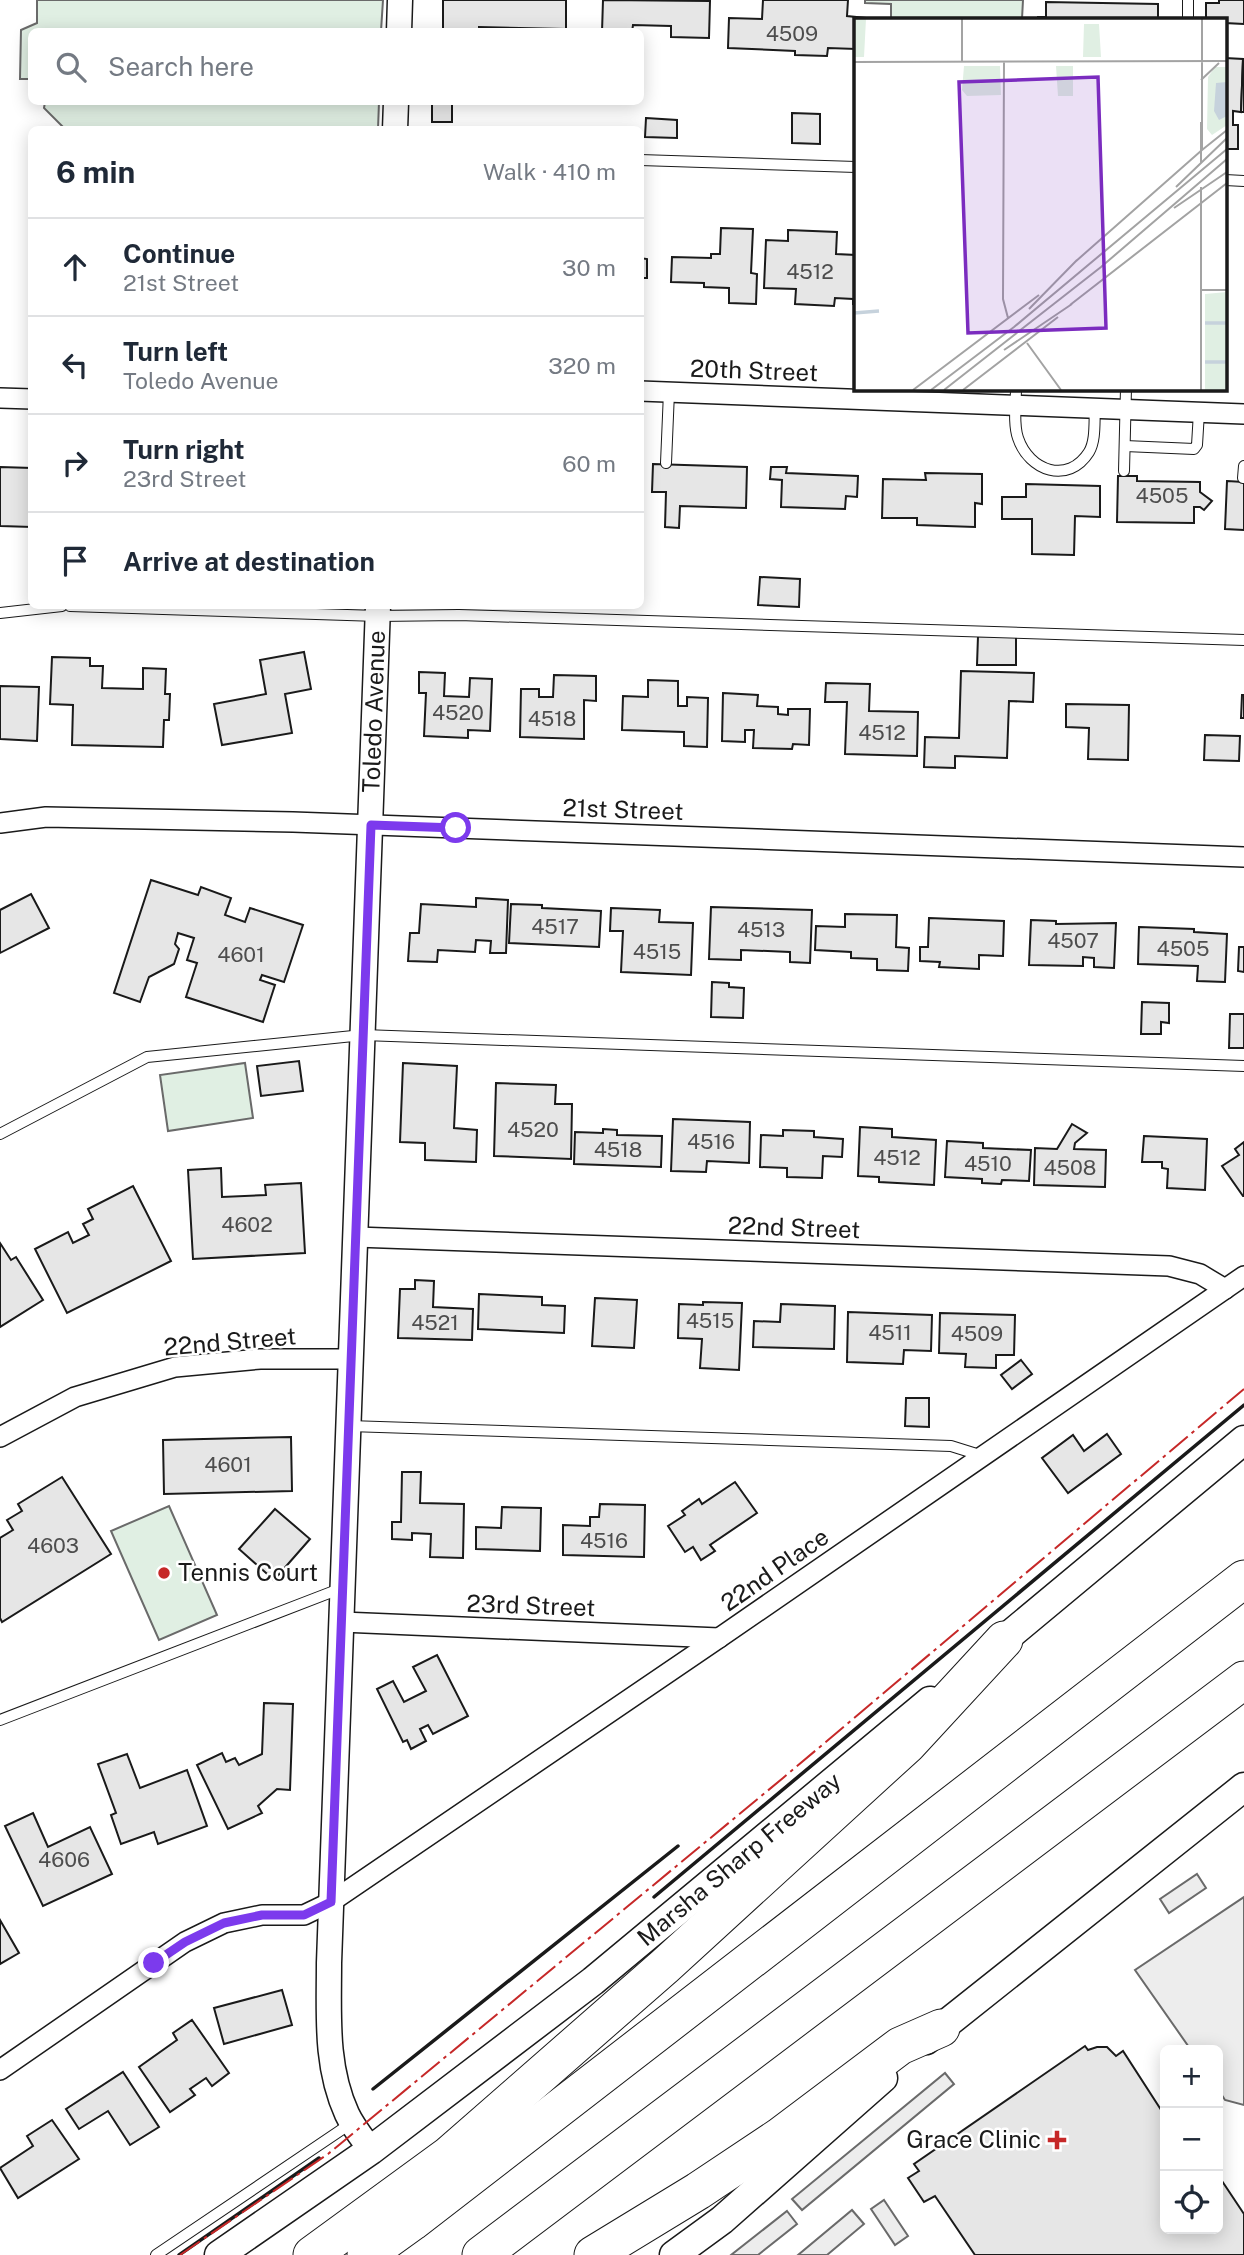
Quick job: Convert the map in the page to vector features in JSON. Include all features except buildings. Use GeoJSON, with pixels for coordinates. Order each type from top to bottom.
{"type":"FeatureCollection","features":[{"type":"Feature","properties":{"kind":"highway"},"geometry":{"type":"LineString","coordinates":[[366,2255],[1244,1579]]}},
{"type":"Feature","properties":{"kind":"highway"},"geometry":{"type":"LineString","coordinates":[[312,2255],[449,2155],[665,1966],[908,1744],[1004,1640]]}},
{"type":"Feature","properties":{"kind":"highway"},"geometry":{"type":"LineString","coordinates":[[481,2255],[1244,1680]]}},
{"type":"Feature","properties":{"kind":"highway"},"geometry":{"type":"LineString","coordinates":[[593,2255],[756,2152],[900,2046],[941,2028]]}},
{"type":"Feature","properties":{"kind":"main road","name":"Marsha Sharp Freeway"},"geometry":{"type":"LineString","coordinates":[[219,2255],[371,2150],[593,1981],[1244,1440]]}},
{"type":"Feature","properties":{"kind":"main road"},"geometry":{"type":"LineString","coordinates":[[674,2255],[722,2220],[941,2028],[1244,1787]]}},
{"type":"Feature","properties":{"kind":"street"},"geometry":{"type":"LineString","coordinates":[[399,28],[400,0]]}},
{"type":"Feature","properties":{"kind":"street"},"geometry":{"type":"LineString","coordinates":[[395,126],[396,105]]}},
{"type":"Feature","properties":{"kind":"street","name":"20th Street"},"geometry":{"type":"LineString","coordinates":[[644,391],[1016,397],[1095,408],[1244,414]]}},
{"type":"Feature","properties":{"kind":"street"},"geometry":{"type":"LineString","coordinates":[[0,398],[28,399]]}},
{"type":"Feature","properties":{"kind":"street","name":"Toledo Avenue"},"geometry":{"type":"LineString","coordinates":[[371,2150],[347,2116],[332,2072],[329,2048],[331,1902],[378,610]]}},
{"type":"Feature","properties":{"kind":"street","name":"21st Street"},"geometry":{"type":"LineString","coordinates":[[0,823],[46,817],[371,825],[1244,857]]}},
{"type":"Feature","properties":{"kind":"street","name":"22nd Street"},"geometry":{"type":"LineString","coordinates":[[356,1237],[1169,1266],[1199,1274],[1226,1289]]}},
{"type":"Feature","properties":{"kind":"street","name":"22nd Place"},"geometry":{"type":"LineString","coordinates":[[331,1902],[1244,1276]]}},
{"type":"Feature","properties":{"kind":"street","name":"22nd Street"},"geometry":{"type":"LineString","coordinates":[[0,1437],[75,1397],[176,1367],[260,1359],[351,1359]]}},
{"type":"Feature","properties":{"kind":"street","name":"23rd Street"},"geometry":{"type":"LineString","coordinates":[[342,1622],[719,1638]]}},
{"type":"Feature","properties":{"kind":"street"},"geometry":{"type":"LineString","coordinates":[[0,2070],[185,1942],[224,1923],[262,1915],[304,1915],[331,1902]]}},
{"type":"Feature","properties":{"kind":"lane"},"geometry":{"type":"LineString","coordinates":[[1188,0],[1188,18]]}},
{"type":"Feature","properties":{"kind":"lane"},"geometry":{"type":"LineString","coordinates":[[644,160],[854,167]]}},
{"type":"Feature","properties":{"kind":"lane"},"geometry":{"type":"LineString","coordinates":[[1226,180],[1244,181]]}},
{"type":"Feature","properties":{"kind":"lane"},"geometry":{"type":"LineString","coordinates":[[1124,471],[1126,390]]}},
{"type":"Feature","properties":{"kind":"lane"},"geometry":{"type":"LineString","coordinates":[[666,463],[668,392]]}},
{"type":"Feature","properties":{"kind":"lane"},"geometry":{"type":"LineString","coordinates":[[1016,397],[1018,438],[1031,461],[1047,470],[1064,471],[1076,466],[1089,451],[1093,438],[1095,408]]}},
{"type":"Feature","properties":{"kind":"lane"},"geometry":{"type":"LineString","coordinates":[[1125,446],[1194,449],[1197,445],[1199,412]]}},
{"type":"Feature","properties":{"kind":"lane"},"geometry":{"type":"LineString","coordinates":[[1244,466],[1244,478]]}},
{"type":"Feature","properties":{"kind":"lane"},"geometry":{"type":"LineString","coordinates":[[0,613],[35,609]]}},
{"type":"Feature","properties":{"kind":"lane"},"geometry":{"type":"LineString","coordinates":[[301,609],[1244,640]]}},
{"type":"Feature","properties":{"kind":"lane"},"geometry":{"type":"LineString","coordinates":[[0,1134],[147,1058],[363,1035],[1244,1066]]}},
{"type":"Feature","properties":{"kind":"lane"},"geometry":{"type":"LineString","coordinates":[[349,1426],[951,1446],[983,1456]]}},
{"type":"Feature","properties":{"kind":"lane"},"geometry":{"type":"LineString","coordinates":[[0,1720],[343,1587]]}},
{"type":"Feature","properties":{"kind":"lane"},"geometry":{"type":"LineString","coordinates":[[156,2255],[352,2123]]}},
{"type":"Feature","properties":{"kind":"green space"},"geometry":{"type":"Polygon","coordinates":[[[37,0],[383,0],[381,28],[28,28],[28,79],[20,79],[21,30],[37,23],[37,0]]]}},
{"type":"Feature","properties":{"kind":"green space"},"geometry":{"type":"Polygon","coordinates":[[[865,0],[1023,0],[1022,18],[891,18],[891,4],[865,3],[865,0]]]}},
{"type":"Feature","properties":{"kind":"green space"},"geometry":{"type":"Polygon","coordinates":[[[44,105],[379,105],[378,126],[62,126],[44,108],[44,105]]]}},
{"type":"Feature","properties":{"kind":"green space"},"geometry":{"type":"Polygon","coordinates":[[[245,1063],[253,1118],[168,1131],[160,1075],[245,1063]]]}},
{"type":"Feature","properties":{"kind":"green space","name":"Tennis Court"},"geometry":{"type":"Polygon","coordinates":[[[169,1506],[217,1615],[159,1640],[111,1531],[169,1506]]]}},
{"type":"Feature","properties":{"kind":"shaded area"},"geometry":{"type":"Polygon","coordinates":[[[1197,1874],[1206,1888],[1169,1913],[1160,1899],[1197,1874]]]}},
{"type":"Feature","properties":{"kind":"shaded area"},"geometry":{"type":"Polygon","coordinates":[[[1244,1897],[1244,2105],[1225,2100],[1223,2097],[1223,2045],[1188,2045],[1135,1970],[1244,1897]]]}},
{"type":"Feature","properties":{"kind":"shaded area"},"geometry":{"type":"Polygon","coordinates":[[[945,2073],[954,2084],[802,2210],[792,2199],[945,2073]]]}},
{"type":"Feature","properties":{"kind":"shaded area"},"geometry":{"type":"Polygon","coordinates":[[[884,2200],[908,2236],[895,2245],[871,2209],[884,2200]]]}},
{"type":"Feature","properties":{"kind":"shaded area"},"geometry":{"type":"Polygon","coordinates":[[[852,2210],[864,2224],[827,2255],[798,2255],[852,2210]]]}},
{"type":"Feature","properties":{"kind":"shaded area"},"geometry":{"type":"Polygon","coordinates":[[[787,2211],[797,2224],[758,2255],[731,2255],[787,2211]]]}},
{"type":"Feature","properties":{"kind":"wall"},"geometry":{"type":"LineString","coordinates":[[654,1897],[1244,1405]]}},
{"type":"Feature","properties":{"kind":"wall"},"geometry":{"type":"LineString","coordinates":[[373,2089],[678,1846]]}},
{"type":"Feature","properties":{"kind":"wall"},"geometry":{"type":"LineString","coordinates":[[179,2255],[319,2158]]}},
{"type":"Feature","properties":{"kind":"power"},"geometry":{"type":"LineString","coordinates":[[180,2255],[328,2154],[783,1778],[1244,1389]]}},
{"type":"Feature","properties":{"kind":"place","name":"Tennis Court"},"geometry":{"type":"Point","coordinates":[164,1573]}},
{"type":"Feature","properties":{"kind":"place","name":"Grace Clinic"},"geometry":{"type":"Point","coordinates":[1057,2140]}},
{"type":"Feature","properties":{"kind":"route"},"geometry":{"type":"LineString","coordinates":[[154,1963],[185,1942],[224,1923],[262,1915],[304,1915],[331,1902],[371,825],[456,828]]}}]}
